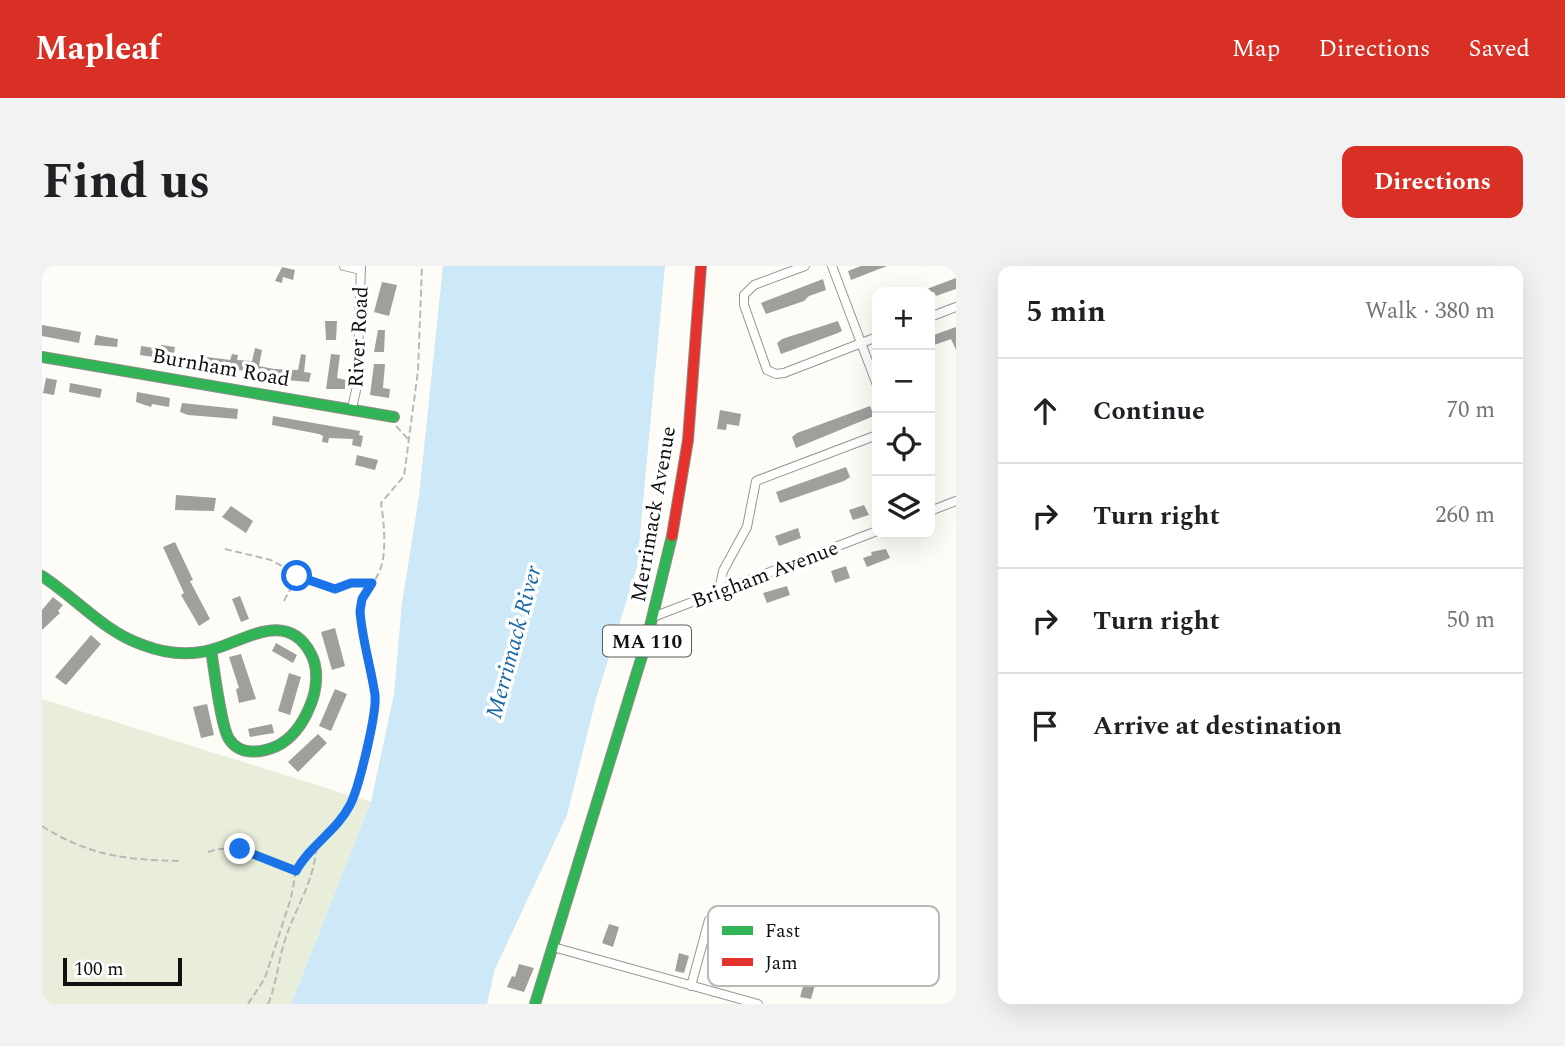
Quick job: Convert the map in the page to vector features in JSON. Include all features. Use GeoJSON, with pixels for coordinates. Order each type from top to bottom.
{"type":"FeatureCollection","features":[{"type":"Feature","properties":{"kind":"street"},"geometry":{"type":"LineString","coordinates":[[344,266],[361,268]]}},
{"type":"Feature","properties":{"kind":"street","name":"Merrimack Avenue"},"geometry":{"type":"LineString","coordinates":[[535,1004],[653,617],[670,551],[686,453],[701,266]]}},
{"type":"Feature","properties":{"kind":"street"},"geometry":{"type":"LineString","coordinates":[[805,266],[757,284],[746,291],[744,305],[766,367],[776,374],[872,339]]}},
{"type":"Feature","properties":{"kind":"street"},"geometry":{"type":"LineString","coordinates":[[832,266],[872,372]]}},
{"type":"Feature","properties":{"kind":"street","name":"River Road"},"geometry":{"type":"LineString","coordinates":[[352,408],[357,386],[361,268]]}},
{"type":"Feature","properties":{"kind":"street"},"geometry":{"type":"LineString","coordinates":[[935,315],[956,307]]}},
{"type":"Feature","properties":{"kind":"street","name":"Burnham Road"},"geometry":{"type":"LineString","coordinates":[[42,357],[394,417]]}},
{"type":"Feature","properties":{"kind":"street"},"geometry":{"type":"LineString","coordinates":[[719,591],[723,571],[747,527],[756,481],[872,437]]}},
{"type":"Feature","properties":{"kind":"street"},"geometry":{"type":"LineString","coordinates":[[935,509],[956,501]]}},
{"type":"Feature","properties":{"kind":"street","name":"Brigham Avenue"},"geometry":{"type":"LineString","coordinates":[[653,617],[872,533]]}},
{"type":"Feature","properties":{"kind":"street"},"geometry":{"type":"LineString","coordinates":[[42,576],[106,626],[131,641],[172,652],[211,650],[267,630],[288,633],[308,648],[316,664],[316,683],[304,719],[286,740],[250,752],[234,745],[226,730],[211,650]]}},
{"type":"Feature","properties":{"kind":"street"},"geometry":{"type":"LineString","coordinates":[[691,986],[708,924]]}},
{"type":"Feature","properties":{"kind":"street"},"geometry":{"type":"LineString","coordinates":[[553,947],[758,1004]]}},
{"type":"Feature","properties":{"kind":"path"},"geometry":{"type":"LineString","coordinates":[[248,1004],[264,978],[296,871],[304,856],[350,805],[362,766],[375,699],[360,611],[362,599],[382,564],[385,521],[381,503],[404,476],[418,371],[422,266]]}},
{"type":"Feature","properties":{"kind":"path"},"geometry":{"type":"LineString","coordinates":[[394,417],[394,424],[406,434],[409,444]]}},
{"type":"Feature","properties":{"kind":"path"},"geometry":{"type":"LineString","coordinates":[[225,549],[271,560],[297,576],[335,589],[351,583],[372,583]]}},
{"type":"Feature","properties":{"kind":"path"},"geometry":{"type":"LineString","coordinates":[[284,601],[297,576]]}},
{"type":"Feature","properties":{"kind":"path"},"geometry":{"type":"LineString","coordinates":[[42,826],[97,853],[129,860],[181,861]]}},
{"type":"Feature","properties":{"kind":"path"},"geometry":{"type":"LineString","coordinates":[[268,1004],[278,979],[284,941],[315,868],[316,844]]}},
{"type":"Feature","properties":{"kind":"path"},"geometry":{"type":"LineString","coordinates":[[208,852],[217,848],[240,849],[296,871]]}},
{"type":"Feature","properties":{"kind":"green space"},"geometry":{"type":"Polygon","coordinates":[[[42,699],[371,802],[291,1004],[42,1004],[42,699]]]}},
{"type":"Feature","properties":{"kind":"water","name":"Merrimack River"},"geometry":{"type":"Polygon","coordinates":[[[443,266],[665,266],[637,567],[596,699],[567,815],[495,969],[487,1004],[291,1004],[371,802],[394,694],[402,603],[419,496],[443,266]]]}},
{"type":"Feature","properties":{"kind":"building"},"geometry":{"type":"Polygon","coordinates":[[[861,266],[887,266],[851,280],[848,271],[861,266]]]}},
{"type":"Feature","properties":{"kind":"building"},"geometry":{"type":"Polygon","coordinates":[[[282,267],[295,270],[293,280],[283,277],[282,283],[275,281],[282,267]]]}},
{"type":"Feature","properties":{"kind":"building"},"geometry":{"type":"Polygon","coordinates":[[[956,278],[956,289],[936,296],[935,287],[932,287],[956,278]]]}},
{"type":"Feature","properties":{"kind":"building"},"geometry":{"type":"Polygon","coordinates":[[[823,279],[826,290],[766,314],[761,303],[823,279]]]}},
{"type":"Feature","properties":{"kind":"building"},"geometry":{"type":"Polygon","coordinates":[[[382,282],[397,285],[389,316],[374,312],[382,282]]]}},
{"type":"Feature","properties":{"kind":"building"},"geometry":{"type":"Polygon","coordinates":[[[325,321],[337,321],[336,340],[326,340],[325,321]]]}},
{"type":"Feature","properties":{"kind":"building"},"geometry":{"type":"Polygon","coordinates":[[[838,321],[842,331],[781,354],[777,343],[782,339],[838,321]]]}},
{"type":"Feature","properties":{"kind":"building"},"geometry":{"type":"Polygon","coordinates":[[[42,325],[81,332],[79,343],[42,336],[42,325]]]}},
{"type":"Feature","properties":{"kind":"building"},"geometry":{"type":"Polygon","coordinates":[[[956,327],[956,350],[951,339],[935,345],[935,335],[956,327]]]}},
{"type":"Feature","properties":{"kind":"building"},"geometry":{"type":"Polygon","coordinates":[[[378,330],[385,330],[384,352],[374,352],[378,330]]]}},
{"type":"Feature","properties":{"kind":"building"},"geometry":{"type":"Polygon","coordinates":[[[96,335],[118,339],[117,347],[94,345],[96,335]]]}},
{"type":"Feature","properties":{"kind":"building"},"geometry":{"type":"Polygon","coordinates":[[[161,345],[175,347],[173,360],[140,355],[141,346],[160,349],[161,345]]]}},
{"type":"Feature","properties":{"kind":"building"},"geometry":{"type":"Polygon","coordinates":[[[255,348],[262,350],[259,366],[274,369],[298,370],[301,354],[306,355],[304,372],[311,373],[309,382],[276,379],[276,375],[249,371],[208,368],[207,357],[230,360],[232,354],[238,355],[237,360],[252,361],[255,348]]]}},
{"type":"Feature","properties":{"kind":"building"},"geometry":{"type":"Polygon","coordinates":[[[331,354],[340,355],[337,378],[346,380],[345,389],[326,389],[331,354]]]}},
{"type":"Feature","properties":{"kind":"building"},"geometry":{"type":"Polygon","coordinates":[[[374,364],[385,364],[383,388],[390,389],[389,398],[370,395],[374,364]]]}},
{"type":"Feature","properties":{"kind":"building"},"geometry":{"type":"Polygon","coordinates":[[[46,378],[57,380],[54,395],[43,393],[46,378]]]}},
{"type":"Feature","properties":{"kind":"building"},"geometry":{"type":"Polygon","coordinates":[[[70,383],[102,389],[100,398],[69,392],[70,383]]]}},
{"type":"Feature","properties":{"kind":"building"},"geometry":{"type":"Polygon","coordinates":[[[137,392],[170,398],[169,407],[152,404],[151,407],[136,402],[137,392]]]}},
{"type":"Feature","properties":{"kind":"building"},"geometry":{"type":"Polygon","coordinates":[[[182,403],[238,409],[237,419],[188,415],[180,412],[182,403]]]}},
{"type":"Feature","properties":{"kind":"building"},"geometry":{"type":"Polygon","coordinates":[[[870,406],[872,411],[872,417],[796,448],[792,437],[870,406]]]}},
{"type":"Feature","properties":{"kind":"building"},"geometry":{"type":"Polygon","coordinates":[[[720,410],[741,414],[739,426],[727,424],[726,430],[717,429],[720,410]]]}},
{"type":"Feature","properties":{"kind":"building"},"geometry":{"type":"Polygon","coordinates":[[[273,416],[360,431],[359,435],[363,436],[361,447],[352,445],[353,439],[329,438],[328,443],[322,442],[323,436],[319,434],[272,425],[273,416]]]}},
{"type":"Feature","properties":{"kind":"building"},"geometry":{"type":"Polygon","coordinates":[[[357,455],[378,460],[375,470],[355,465],[357,455]]]}},
{"type":"Feature","properties":{"kind":"building"},"geometry":{"type":"Polygon","coordinates":[[[846,467],[850,477],[844,481],[780,503],[776,492],[846,467]]]}},
{"type":"Feature","properties":{"kind":"building"},"geometry":{"type":"Polygon","coordinates":[[[176,495],[216,498],[214,511],[175,510],[176,495]]]}},
{"type":"Feature","properties":{"kind":"building"},"geometry":{"type":"Polygon","coordinates":[[[864,505],[869,515],[853,520],[849,510],[864,505]]]}},
{"type":"Feature","properties":{"kind":"building"},"geometry":{"type":"Polygon","coordinates":[[[231,506],[253,521],[246,533],[222,517],[231,506]]]}},
{"type":"Feature","properties":{"kind":"building"},"geometry":{"type":"Polygon","coordinates":[[[798,528],[801,538],[779,546],[775,536],[798,528]]]}},
{"type":"Feature","properties":{"kind":"building"},"geometry":{"type":"Polygon","coordinates":[[[175,542],[193,580],[190,581],[210,619],[199,626],[181,595],[184,593],[163,547],[175,542]]]}},
{"type":"Feature","properties":{"kind":"building"},"geometry":{"type":"Polygon","coordinates":[[[886,549],[890,558],[867,567],[863,558],[872,555],[871,552],[886,549]]]}},
{"type":"Feature","properties":{"kind":"building"},"geometry":{"type":"Polygon","coordinates":[[[846,566],[850,578],[835,583],[831,571],[846,566]]]}},
{"type":"Feature","properties":{"kind":"building"},"geometry":{"type":"Polygon","coordinates":[[[787,586],[790,595],[767,603],[763,593],[787,586]]]}},
{"type":"Feature","properties":{"kind":"building"},"geometry":{"type":"Polygon","coordinates":[[[240,596],[249,619],[241,622],[232,599],[240,596]]]}},
{"type":"Feature","properties":{"kind":"building"},"geometry":{"type":"Polygon","coordinates":[[[53,597],[63,605],[58,611],[60,613],[42,630],[42,610],[53,597]]]}},
{"type":"Feature","properties":{"kind":"building"},"geometry":{"type":"Polygon","coordinates":[[[335,628],[345,666],[332,670],[321,632],[335,628]]]}},
{"type":"Feature","properties":{"kind":"building"},"geometry":{"type":"Polygon","coordinates":[[[91,635],[101,644],[66,685],[55,677],[91,635]]]}},
{"type":"Feature","properties":{"kind":"building"},"geometry":{"type":"Polygon","coordinates":[[[276,643],[297,655],[293,663],[272,651],[276,643]]]}},
{"type":"Feature","properties":{"kind":"building"},"geometry":{"type":"Polygon","coordinates":[[[241,654],[256,699],[239,703],[236,689],[239,688],[229,657],[241,654]]]}},
{"type":"Feature","properties":{"kind":"building"},"geometry":{"type":"Polygon","coordinates":[[[289,673],[301,677],[290,715],[278,711],[289,673]]]}},
{"type":"Feature","properties":{"kind":"building"},"geometry":{"type":"Polygon","coordinates":[[[335,689],[347,694],[331,731],[319,726],[335,689]]]}},
{"type":"Feature","properties":{"kind":"building"},"geometry":{"type":"Polygon","coordinates":[[[207,704],[214,735],[201,738],[193,707],[207,704]]]}},
{"type":"Feature","properties":{"kind":"building"},"geometry":{"type":"Polygon","coordinates":[[[272,724],[274,733],[250,737],[248,729],[272,724]]]}},
{"type":"Feature","properties":{"kind":"building"},"geometry":{"type":"Polygon","coordinates":[[[318,734],[327,743],[298,772],[288,762],[318,734]]]}},
{"type":"Feature","properties":{"kind":"building"},"geometry":{"type":"Polygon","coordinates":[[[609,924],[619,927],[613,947],[602,943],[609,924]]]}},
{"type":"Feature","properties":{"kind":"building"},"geometry":{"type":"Polygon","coordinates":[[[679,953],[689,956],[684,973],[675,971],[679,953]]]}},
{"type":"Feature","properties":{"kind":"building"},"geometry":{"type":"Polygon","coordinates":[[[519,964],[534,968],[524,992],[507,987],[512,976],[515,977],[519,964]]]}},
{"type":"Feature","properties":{"kind":"building"},"geometry":{"type":"Polygon","coordinates":[[[803,986],[815,986],[811,999],[800,997],[803,986]]]}},
{"type":"Feature","properties":{"kind":"traffic: fast"},"geometry":{"type":"LineString","coordinates":[[42,357],[394,417]]}},
{"type":"Feature","properties":{"kind":"traffic: fast"},"geometry":{"type":"LineString","coordinates":[[535,1004],[646,643],[672,536]]}},
{"type":"Feature","properties":{"kind":"traffic: fast"},"geometry":{"type":"LineString","coordinates":[[42,576],[116,632],[157,649],[179,653],[201,652],[274,630],[288,632],[300,639],[314,660],[316,686],[305,717],[288,738],[277,746],[251,752],[239,748],[229,739],[223,723],[211,650]]}},
{"type":"Feature","properties":{"kind":"traffic: jam"},"geometry":{"type":"LineString","coordinates":[[672,536],[688,440],[701,266]]}},
{"type":"Feature","properties":{"kind":"route"},"geometry":{"type":"LineString","coordinates":[[240,849],[296,871],[304,856],[332,829],[350,805],[362,766],[375,699],[360,611],[362,599],[372,583],[351,583],[335,589],[297,576]]}}]}
